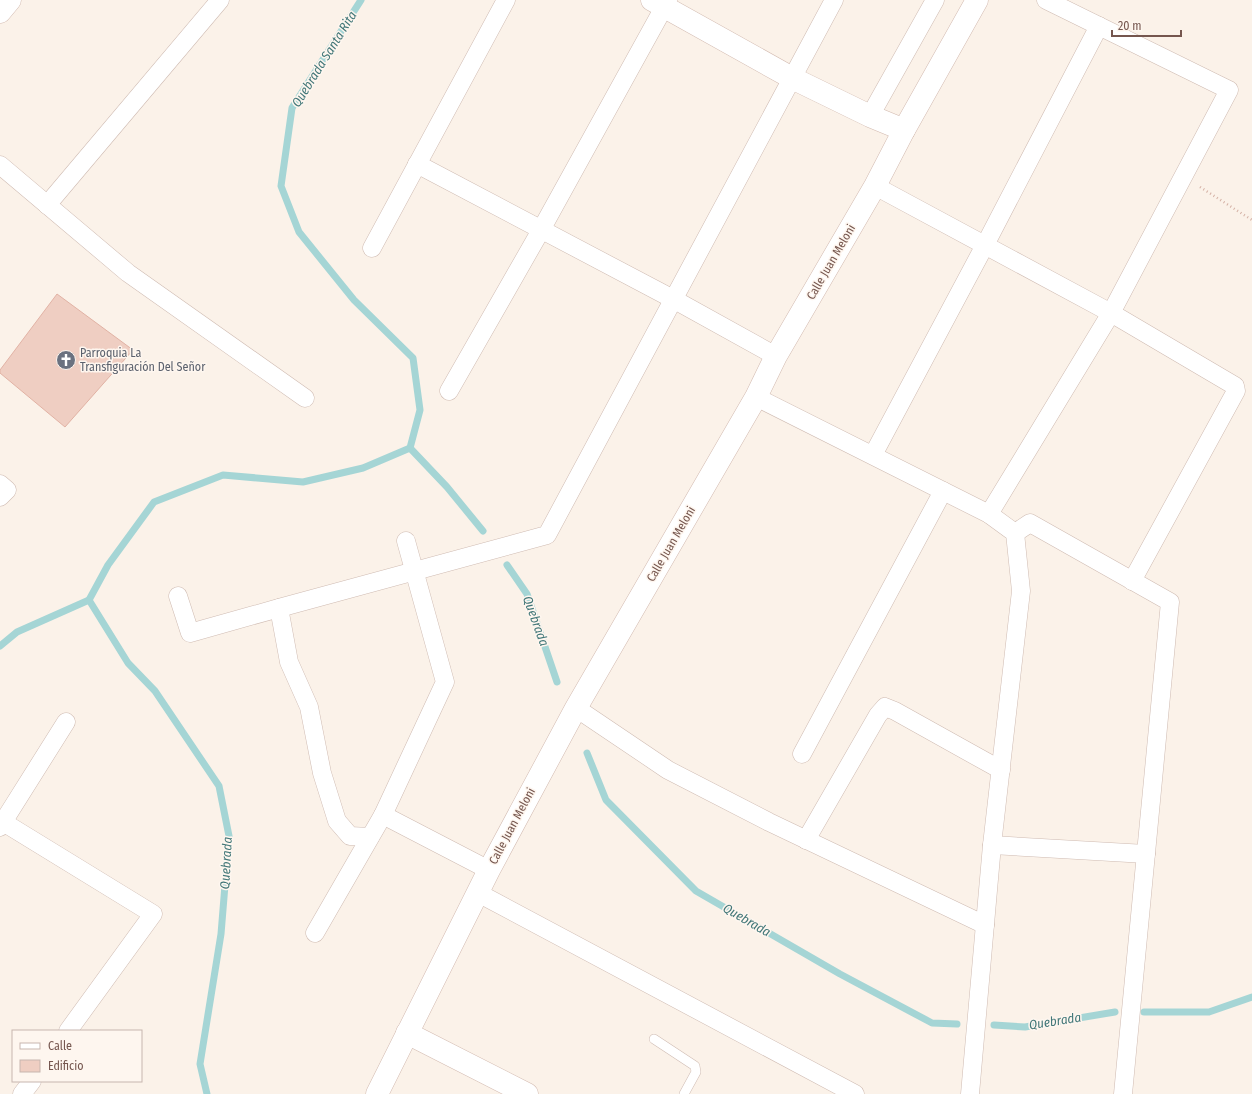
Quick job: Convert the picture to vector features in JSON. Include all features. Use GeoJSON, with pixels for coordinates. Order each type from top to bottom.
{"type":"FeatureCollection","features":[{"type":"Feature","properties":{"kind":"main road"},"geometry":{"type":"LineString","coordinates":[[0,12],[10,0]]}},
{"type":"Feature","properties":{"kind":"main road","name":"Calle Juan Meloni"},"geometry":{"type":"LineString","coordinates":[[377,1094],[489,870],[576,708],[756,397],[776,356],[875,186],[904,130],[977,0]]}},
{"type":"Feature","properties":{"kind":"main road"},"geometry":{"type":"LineString","coordinates":[[661,2],[792,78],[870,116],[904,130]]}},
{"type":"Feature","properties":{"kind":"main road"},"geometry":{"type":"LineString","coordinates":[[407,1033],[524,1093]]}},
{"type":"Feature","properties":{"kind":"street"},"geometry":{"type":"LineString","coordinates":[[47,205],[220,0]]}},
{"type":"Feature","properties":{"kind":"street"},"geometry":{"type":"LineString","coordinates":[[372,248],[506,0]]}},
{"type":"Feature","properties":{"kind":"street"},"geometry":{"type":"LineString","coordinates":[[178,596],[190,633],[547,535],[834,0]]}},
{"type":"Feature","properties":{"kind":"street"},"geometry":{"type":"LineString","coordinates":[[870,116],[935,0]]}},
{"type":"Feature","properties":{"kind":"street"},"geometry":{"type":"LineString","coordinates":[[989,514],[1111,312],[1184,178],[1229,90],[1046,0]]}},
{"type":"Feature","properties":{"kind":"street"},"geometry":{"type":"LineString","coordinates":[[450,391],[542,230],[661,2]]}},
{"type":"Feature","properties":{"kind":"street"},"geometry":{"type":"LineString","coordinates":[[873,456],[1099,26]]}},
{"type":"Feature","properties":{"kind":"street"},"geometry":{"type":"LineString","coordinates":[[417,164],[673,299],[776,356]]}},
{"type":"Feature","properties":{"kind":"street"},"geometry":{"type":"LineString","coordinates":[[0,165],[128,273],[305,398]]}},
{"type":"Feature","properties":{"kind":"street"},"geometry":{"type":"LineString","coordinates":[[875,186],[1111,312],[1236,386],[1236,391],[1132,581]]}},
{"type":"Feature","properties":{"kind":"street"},"geometry":{"type":"LineString","coordinates":[[756,397],[989,514],[1015,533],[1021,591],[992,845],[970,1094]]}},
{"type":"Feature","properties":{"kind":"street"},"geometry":{"type":"LineString","coordinates":[[0,484],[7,490],[0,497]]}},
{"type":"Feature","properties":{"kind":"street"},"geometry":{"type":"LineString","coordinates":[[802,754],[943,491]]}},
{"type":"Feature","properties":{"kind":"street"},"geometry":{"type":"LineString","coordinates":[[1015,533],[1030,523],[1170,602],[1123,1094]]}},
{"type":"Feature","properties":{"kind":"street"},"geometry":{"type":"LineString","coordinates":[[315,933],[383,815],[446,682],[406,541]]}},
{"type":"Feature","properties":{"kind":"street"},"geometry":{"type":"LineString","coordinates":[[279,608],[289,662],[309,707],[322,774],[337,821],[350,836],[370,837]]}},
{"type":"Feature","properties":{"kind":"street"},"geometry":{"type":"LineString","coordinates":[[806,840],[878,715],[885,707],[895,711],[1001,770]]}},
{"type":"Feature","properties":{"kind":"street"},"geometry":{"type":"LineString","coordinates":[[576,708],[668,770],[769,822],[985,925]]}},
{"type":"Feature","properties":{"kind":"street"},"geometry":{"type":"LineString","coordinates":[[66,722],[2,825],[153,914],[69,1030]]}},
{"type":"Feature","properties":{"kind":"street"},"geometry":{"type":"LineString","coordinates":[[383,815],[489,870]]}},
{"type":"Feature","properties":{"kind":"street"},"geometry":{"type":"LineString","coordinates":[[992,845],[1146,854]]}},
{"type":"Feature","properties":{"kind":"street"},"geometry":{"type":"LineString","coordinates":[[478,893],[855,1094]]}},
{"type":"Feature","properties":{"kind":"street"},"geometry":{"type":"LineString","coordinates":[[22,1094],[31,1082]]}},
{"type":"Feature","properties":{"kind":"lane"},"geometry":{"type":"LineString","coordinates":[[654,1039],[695,1066],[696,1072],[684,1094]]}},
{"type":"Feature","properties":{"kind":"path"},"geometry":{"type":"LineString","coordinates":[[1184,178],[1252,220]]}},
{"type":"Feature","properties":{"kind":"building","name":"Parroquia La Transfiguración Del Señor"},"geometry":{"type":"Polygon","coordinates":[[[57,294],[133,350],[65,427],[0,373],[0,370],[57,294]]]}},
{"type":"Feature","properties":{"kind":"waterway","name":"Quebrada Santa Rita"},"geometry":{"type":"LineString","coordinates":[[0,646],[17,632],[89,600],[108,565],[154,502],[223,475],[303,482],[363,468],[410,448],[420,410],[413,358],[354,300],[299,232],[281,186],[292,108],[361,0]]}},
{"type":"Feature","properties":{"kind":"waterway","name":"Quebrada"},"geometry":{"type":"LineString","coordinates":[[410,448],[447,487],[483,531]]}},
{"type":"Feature","properties":{"kind":"waterway","name":"Quebrada"},"geometry":{"type":"LineString","coordinates":[[507,565],[527,594],[557,682]]}},
{"type":"Feature","properties":{"kind":"waterway","name":"Quebrada"},"geometry":{"type":"LineString","coordinates":[[89,600],[128,663],[155,691],[219,786],[229,836],[221,934],[200,1064],[207,1094]]}},
{"type":"Feature","properties":{"kind":"waterway","name":"Quebrada"},"geometry":{"type":"LineString","coordinates":[[587,753],[606,800],[696,891],[840,974],[932,1023],[957,1024]]}},
{"type":"Feature","properties":{"kind":"waterway","name":"Quebrada"},"geometry":{"type":"LineString","coordinates":[[1144,1012],[1209,1012],[1252,997]]}},
{"type":"Feature","properties":{"kind":"waterway","name":"Quebrada"},"geometry":{"type":"LineString","coordinates":[[994,1025],[1025,1027],[1115,1012]]}},
{"type":"Feature","properties":{"kind":"place","name":"Parroquia La Transfiguración Del Señor"},"geometry":{"type":"Point","coordinates":[66,360]}}]}
